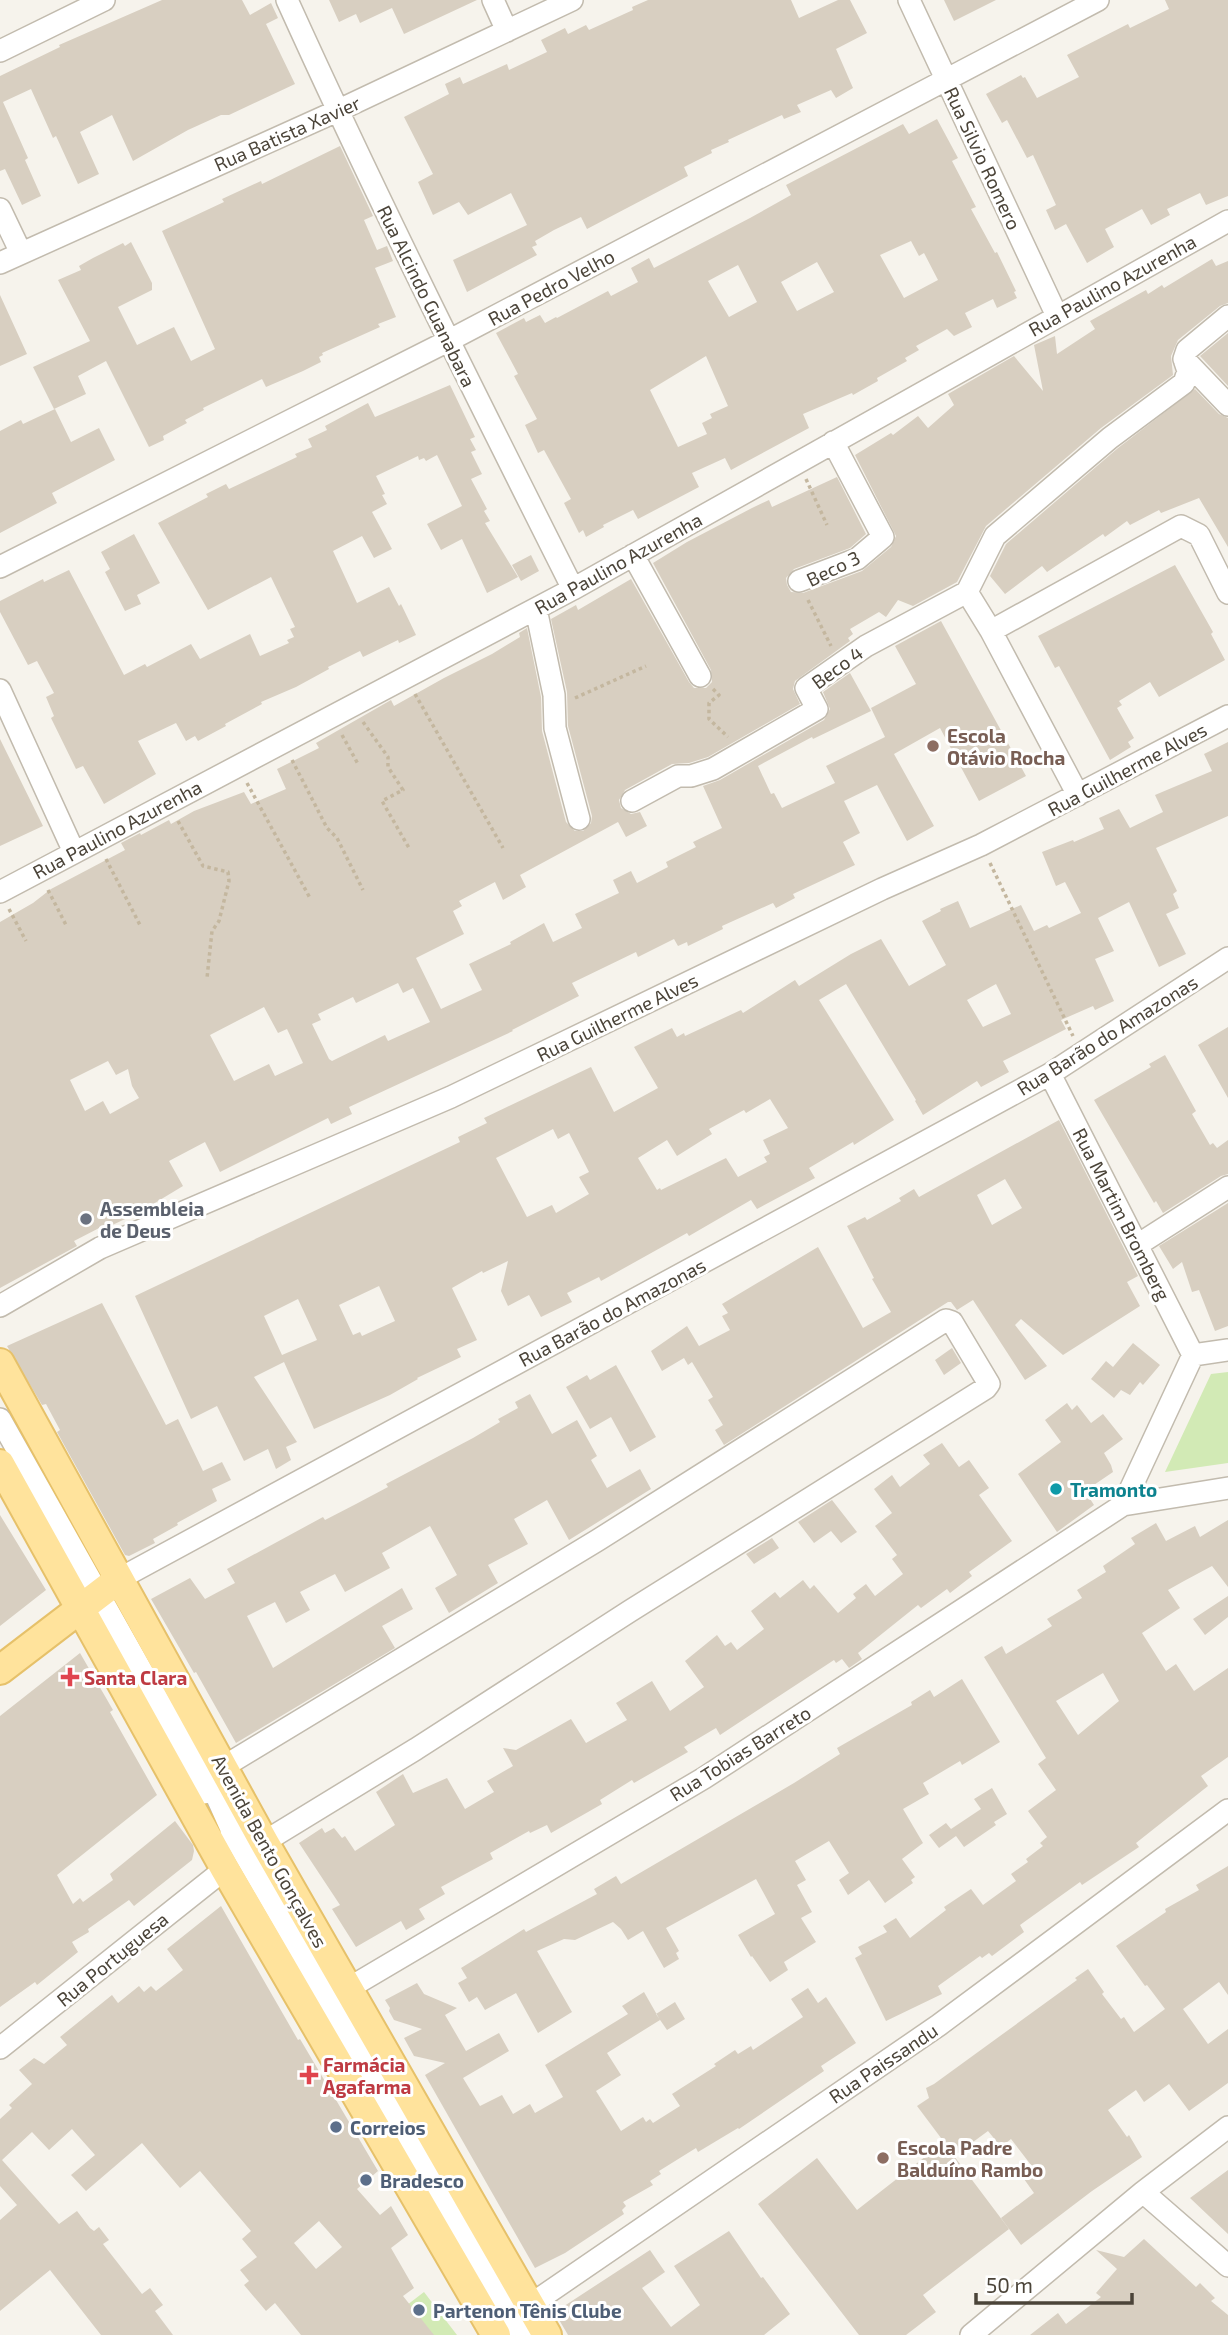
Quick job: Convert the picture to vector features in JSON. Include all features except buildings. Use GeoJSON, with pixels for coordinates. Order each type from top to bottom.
{"type":"FeatureCollection","features":[{"type":"Feature","properties":{"kind":"main road","name":"Avenida Bento Gonçalves"},"geometry":{"type":"LineString","coordinates":[[0,1363],[99,1593],[225,1869],[496,2335]]}},
{"type":"Feature","properties":{"kind":"main road","name":"Avenida Bento Gonçalves"},"geometry":{"type":"LineString","coordinates":[[0,1464],[99,1593],[223,1767],[250,1842],[349,1988],[380,2048],[547,2335]]}},
{"type":"Feature","properties":{"kind":"main road","name":"Rua Barão do Amazonas"},"geometry":{"type":"LineString","coordinates":[[0,1670],[99,1593]]}},
{"type":"Feature","properties":{"kind":"street","name":"Rua Alcindo Guanabara"},"geometry":{"type":"LineString","coordinates":[[287,0],[337,111],[573,590]]}},
{"type":"Feature","properties":{"kind":"street"},"geometry":{"type":"LineString","coordinates":[[493,0],[507,31]]}},
{"type":"Feature","properties":{"kind":"street","name":"Rua Batista Xavier"},"geometry":{"type":"LineString","coordinates":[[0,263],[337,111],[572,0]]}},
{"type":"Feature","properties":{"kind":"street","name":"Rua Silvio Romero"},"geometry":{"type":"LineString","coordinates":[[909,0],[1057,316]]}},
{"type":"Feature","properties":{"kind":"street","name":"Rua Pedro Velho"},"geometry":{"type":"LineString","coordinates":[[0,567],[449,341],[1098,0]]}},
{"type":"Feature","properties":{"kind":"street"},"geometry":{"type":"LineString","coordinates":[[0,51],[95,2]]}},
{"type":"Feature","properties":{"kind":"street"},"geometry":{"type":"LineString","coordinates":[[0,209],[21,253]]}},
{"type":"Feature","properties":{"kind":"street","name":"Rua Paulino Azurenha"},"geometry":{"type":"LineString","coordinates":[[0,892],[573,590],[1228,222]]}},
{"type":"Feature","properties":{"kind":"street"},"geometry":{"type":"LineString","coordinates":[[1078,795],[991,631],[967,592],[995,536],[1110,438],[1184,383],[1188,371],[1184,359],[1187,350],[1228,316]]}},
{"type":"Feature","properties":{"kind":"street"},"geometry":{"type":"LineString","coordinates":[[1184,359],[1228,405]]}},
{"type":"Feature","properties":{"kind":"street","name":"Beco 3"},"geometry":{"type":"LineString","coordinates":[[799,581],[857,559],[883,537],[833,442]]}},
{"type":"Feature","properties":{"kind":"street"},"geometry":{"type":"LineString","coordinates":[[991,631],[1181,526],[1199,535],[1228,593]]}},
{"type":"Feature","properties":{"kind":"street"},"geometry":{"type":"LineString","coordinates":[[633,555],[700,676]]}},
{"type":"Feature","properties":{"kind":"street","name":"Beco 4"},"geometry":{"type":"LineString","coordinates":[[632,801],[678,776],[691,776],[713,769],[817,709],[806,688],[866,646],[967,592]]}},
{"type":"Feature","properties":{"kind":"street"},"geometry":{"type":"LineString","coordinates":[[536,609],[549,664],[555,728],[579,819]]}},
{"type":"Feature","properties":{"kind":"street"},"geometry":{"type":"LineString","coordinates":[[0,690],[74,852]]}},
{"type":"Feature","properties":{"kind":"street","name":"Rua Guilherme Alves"},"geometry":{"type":"LineString","coordinates":[[0,1306],[100,1248],[451,1097],[882,889],[981,845],[1228,716]]}},
{"type":"Feature","properties":{"kind":"street","name":"Rua Barão do Amazonas"},"geometry":{"type":"LineString","coordinates":[[99,1593],[1050,1074],[1228,958]]}},
{"type":"Feature","properties":{"kind":"street","name":"Rua Martim Bromberg"},"geometry":{"type":"LineString","coordinates":[[1050,1074],[1139,1244],[1193,1355]]}},
{"type":"Feature","properties":{"kind":"street"},"geometry":{"type":"LineString","coordinates":[[1139,1244],[1228,1187]]}},
{"type":"Feature","properties":{"kind":"street"},"geometry":{"type":"LineString","coordinates":[[223,1767],[598,1540],[946,1320],[952,1322],[989,1384],[929,1426],[630,1611],[416,1749],[250,1842]]}},
{"type":"Feature","properties":{"kind":"street"},"geometry":{"type":"LineString","coordinates":[[1123,1504],[1193,1355],[1228,1350]]}},
{"type":"Feature","properties":{"kind":"street"},"geometry":{"type":"LineString","coordinates":[[0,1419],[99,1593],[250,1842],[522,2335]]}},
{"type":"Feature","properties":{"kind":"street","name":"Rua Tobias Barreto"},"geometry":{"type":"LineString","coordinates":[[349,1988],[704,1778],[1123,1504],[1228,1488]]}},
{"type":"Feature","properties":{"kind":"street"},"geometry":{"type":"LineString","coordinates":[[99,1593],[250,1842]]}},
{"type":"Feature","properties":{"kind":"street","name":"Rua Paissandu"},"geometry":{"type":"LineString","coordinates":[[530,2305],[939,2025],[1228,1810]]}},
{"type":"Feature","properties":{"kind":"street","name":"Rua Portuguesa"},"geometry":{"type":"LineString","coordinates":[[0,2048],[225,1869]]}},
{"type":"Feature","properties":{"kind":"street"},"geometry":{"type":"LineString","coordinates":[[971,2335],[1143,2192],[1228,2127]]}},
{"type":"Feature","properties":{"kind":"street"},"geometry":{"type":"LineString","coordinates":[[1143,2192],[1228,2266]]}},
{"type":"Feature","properties":{"kind":"path"},"geometry":{"type":"LineString","coordinates":[[798,462],[827,525]]}},
{"type":"Feature","properties":{"kind":"path","name":"Beco 3"},"geometry":{"type":"LineString","coordinates":[[799,581],[841,664]]}},
{"type":"Feature","properties":{"kind":"path"},"geometry":{"type":"LineString","coordinates":[[555,706],[606,686],[646,666]]}},
{"type":"Feature","properties":{"kind":"path"},"geometry":{"type":"LineString","coordinates":[[700,676],[719,695],[709,703],[709,719],[726,734],[739,753]]}},
{"type":"Feature","properties":{"kind":"path"},"geometry":{"type":"LineString","coordinates":[[405,678],[503,848]]}},
{"type":"Feature","properties":{"kind":"path"},"geometry":{"type":"LineString","coordinates":[[353,705],[374,740],[379,741],[384,749],[388,757],[388,767],[403,790],[382,801],[409,848]]}},
{"type":"Feature","properties":{"kind":"path"},"geometry":{"type":"LineString","coordinates":[[331,716],[358,764]]}},
{"type":"Feature","properties":{"kind":"path"},"geometry":{"type":"LineString","coordinates":[[283,742],[327,828],[337,838],[363,890]]}},
{"type":"Feature","properties":{"kind":"path"},"geometry":{"type":"LineString","coordinates":[[238,766],[310,898]]}},
{"type":"Feature","properties":{"kind":"path"},"geometry":{"type":"LineString","coordinates":[[167,803],[203,866],[228,872],[229,881],[219,921],[212,931],[207,978]]}},
{"type":"Feature","properties":{"kind":"path"},"geometry":{"type":"LineString","coordinates":[[95,841],[141,925]]}},
{"type":"Feature","properties":{"kind":"path"},"geometry":{"type":"LineString","coordinates":[[981,845],[1081,1054]]}},
{"type":"Feature","properties":{"kind":"path"},"geometry":{"type":"LineString","coordinates":[[39,871],[66,925]]}},
{"type":"Feature","properties":{"kind":"path"},"geometry":{"type":"LineString","coordinates":[[0,892],[26,941]]}},
{"type":"Feature","properties":{"kind":"green space"},"geometry":{"type":"Polygon","coordinates":[[[1228,1372],[1228,1463],[1165,1472],[1211,1374],[1228,1372]]]}},
{"type":"Feature","properties":{"kind":"green space","name":"Partenon Tênis Clube"},"geometry":{"type":"Polygon","coordinates":[[[424,2292],[457,2335],[368,2335],[424,2292]]]}},
{"type":"Feature","properties":{"kind":"place","name":"Escola Otávio Rocha"},"geometry":{"type":"Point","coordinates":[933,746]}},
{"type":"Feature","properties":{"kind":"place","name":"Assembleia de Deus"},"geometry":{"type":"Point","coordinates":[86,1219]}},
{"type":"Feature","properties":{"kind":"place","name":"Tramonto"},"geometry":{"type":"Point","coordinates":[1056,1489]}},
{"type":"Feature","properties":{"kind":"place","name":"Santa Clara"},"geometry":{"type":"Point","coordinates":[70,1677]}},
{"type":"Feature","properties":{"kind":"place","name":"Farmácia Agafarma"},"geometry":{"type":"Point","coordinates":[309,2075]}},
{"type":"Feature","properties":{"kind":"place","name":"Correios"},"geometry":{"type":"Point","coordinates":[336,2127]}},
{"type":"Feature","properties":{"kind":"place","name":"Escola Padre Balduíno Rambo"},"geometry":{"type":"Point","coordinates":[883,2158]}},
{"type":"Feature","properties":{"kind":"place","name":"Bradesco"},"geometry":{"type":"Point","coordinates":[366,2180]}},
{"type":"Feature","properties":{"kind":"place","name":"Partenon Tênis Clube"},"geometry":{"type":"Point","coordinates":[419,2310]}}]}
